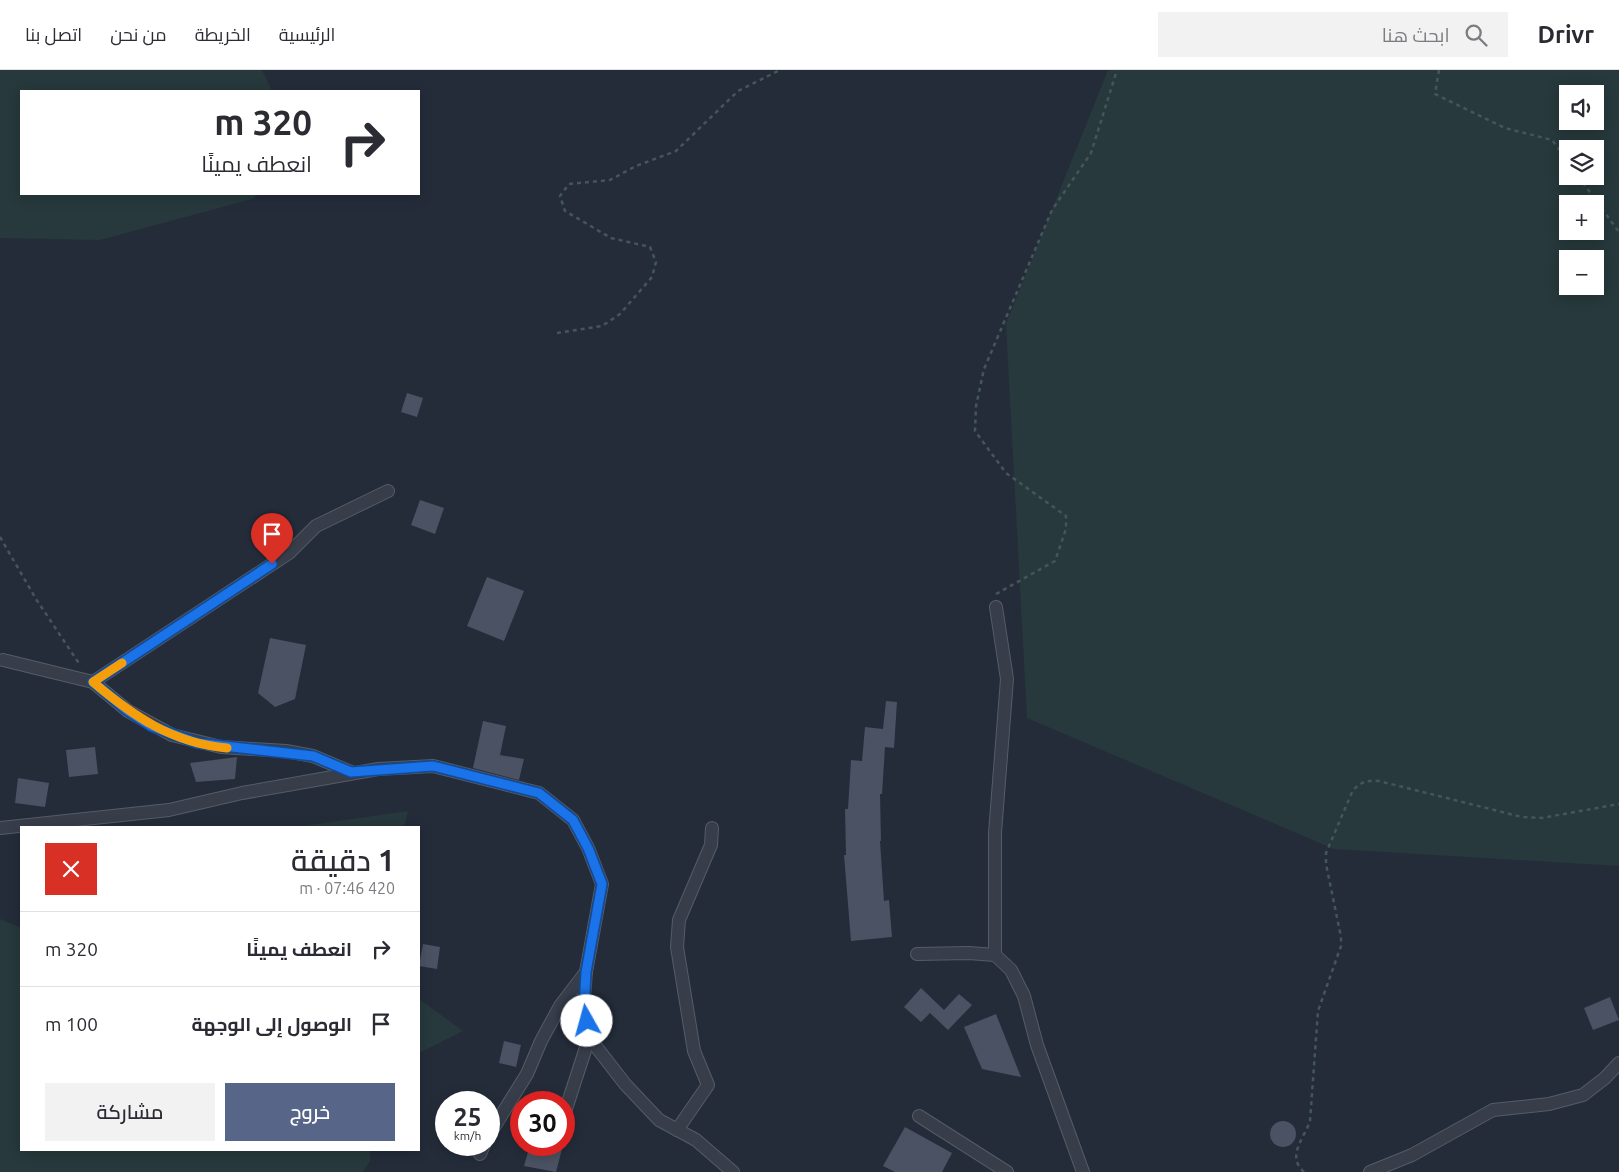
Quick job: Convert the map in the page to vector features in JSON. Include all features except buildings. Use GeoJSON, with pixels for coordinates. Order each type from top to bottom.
{"type":"FeatureCollection","features":[{"type":"Feature","properties":{"kind":"street"},"geometry":{"type":"LineString","coordinates":[[93,682],[288,553],[316,526],[388,491]]}},
{"type":"Feature","properties":{"kind":"street"},"geometry":{"type":"LineString","coordinates":[[995,955],[996,834],[1007,679],[996,607]]}},
{"type":"Feature","properties":{"kind":"street"},"geometry":{"type":"LineString","coordinates":[[3,660],[93,682],[128,711],[172,735],[221,747],[286,751],[313,756],[351,772]]}},
{"type":"Feature","properties":{"kind":"street"},"geometry":{"type":"LineString","coordinates":[[0,828],[169,810],[242,793],[351,772],[433,766],[539,793],[573,820],[588,848],[602,884],[586,972],[584,1009],[594,1044],[624,1084],[660,1120],[696,1140],[733,1172]]}},
{"type":"Feature","properties":{"kind":"street"},"geometry":{"type":"LineString","coordinates":[[678,1130],[708,1085],[694,1051],[677,947],[679,920],[711,845],[712,828]]}},
{"type":"Feature","properties":{"kind":"street"},"geometry":{"type":"LineString","coordinates":[[917,954],[995,955],[1011,970],[1024,996],[1037,1044],[1083,1172]]}},
{"type":"Feature","properties":{"kind":"street"},"geometry":{"type":"LineString","coordinates":[[500,1117],[527,1074],[541,1041],[560,1006],[586,972]]}},
{"type":"Feature","properties":{"kind":"street"},"geometry":{"type":"LineString","coordinates":[[572,1091],[591,1032]]}},
{"type":"Feature","properties":{"kind":"street"},"geometry":{"type":"LineString","coordinates":[[1370,1172],[1412,1155],[1493,1110],[1549,1104],[1583,1095],[1619,1064]]}},
{"type":"Feature","properties":{"kind":"street"},"geometry":{"type":"LineString","coordinates":[[919,1116],[1007,1172]]}},
{"type":"Feature","properties":{"kind":"path"},"geometry":{"type":"LineString","coordinates":[[557,332],[602,326],[620,314],[652,277],[656,262],[650,247],[611,238],[565,211],[560,196],[569,184],[610,180],[636,166],[676,151],[738,90],[780,70]]}},
{"type":"Feature","properties":{"kind":"path"},"geometry":{"type":"LineString","coordinates":[[996,607],[996,593],[1025,579],[1055,561],[1066,529],[1066,516],[1006,473],[975,431],[976,406],[982,378],[1052,210],[1091,153],[1117,70]]}},
{"type":"Feature","properties":{"kind":"path"},"geometry":{"type":"LineString","coordinates":[[1439,70],[1435,94],[1505,128],[1552,140],[1559,150]]}},
{"type":"Feature","properties":{"kind":"path"},"geometry":{"type":"LineString","coordinates":[[1585,185],[1619,232]]}},
{"type":"Feature","properties":{"kind":"path"},"geometry":{"type":"LineString","coordinates":[[0,537],[36,600],[93,682]]}},
{"type":"Feature","properties":{"kind":"path"},"geometry":{"type":"LineString","coordinates":[[1304,1172],[1295,1161],[1294,1154],[1306,1135],[1310,1121],[1318,1011],[1341,946],[1341,936],[1326,864],[1326,853],[1353,790],[1360,783],[1368,780],[1379,780],[1522,817],[1542,818],[1619,804]]}},
{"type":"Feature","properties":{"kind":"shaded area"},"geometry":{"type":"Polygon","coordinates":[[[0,70],[262,70],[272,90],[20,90],[20,195],[258,195],[252,199],[100,240],[0,238],[0,70]]]}},
{"type":"Feature","properties":{"kind":"shaded area"},"geometry":{"type":"Polygon","coordinates":[[[1108,70],[1619,70],[1619,866],[1334,849],[1027,718],[1006,324],[1108,70]]]}},
{"type":"Feature","properties":{"kind":"shaded area"},"geometry":{"type":"Polygon","coordinates":[[[408,811],[404,826],[303,826],[408,811]]]}},
{"type":"Feature","properties":{"kind":"shaded area"},"geometry":{"type":"Polygon","coordinates":[[[0,919],[20,928],[20,1151],[370,1151],[370,1161],[363,1172],[0,1172],[0,919]]]}},
{"type":"Feature","properties":{"kind":"shaded area"},"geometry":{"type":"Polygon","coordinates":[[[420,1000],[463,1031],[420,1052],[420,1000]]]}},
{"type":"Feature","properties":{"kind":"slow traffic"},"geometry":{"type":"LineString","coordinates":[[122,663],[93,682],[128,711],[151,726],[197,743],[227,748]]}},
{"type":"Feature","properties":{"kind":"route"},"geometry":{"type":"LineString","coordinates":[[272,564],[93,682],[128,711],[151,726],[197,743],[221,747],[286,751],[313,756],[351,772],[433,766],[539,793],[573,820],[588,848],[602,884],[586,972],[584,1009],[587,1021]]}}]}
